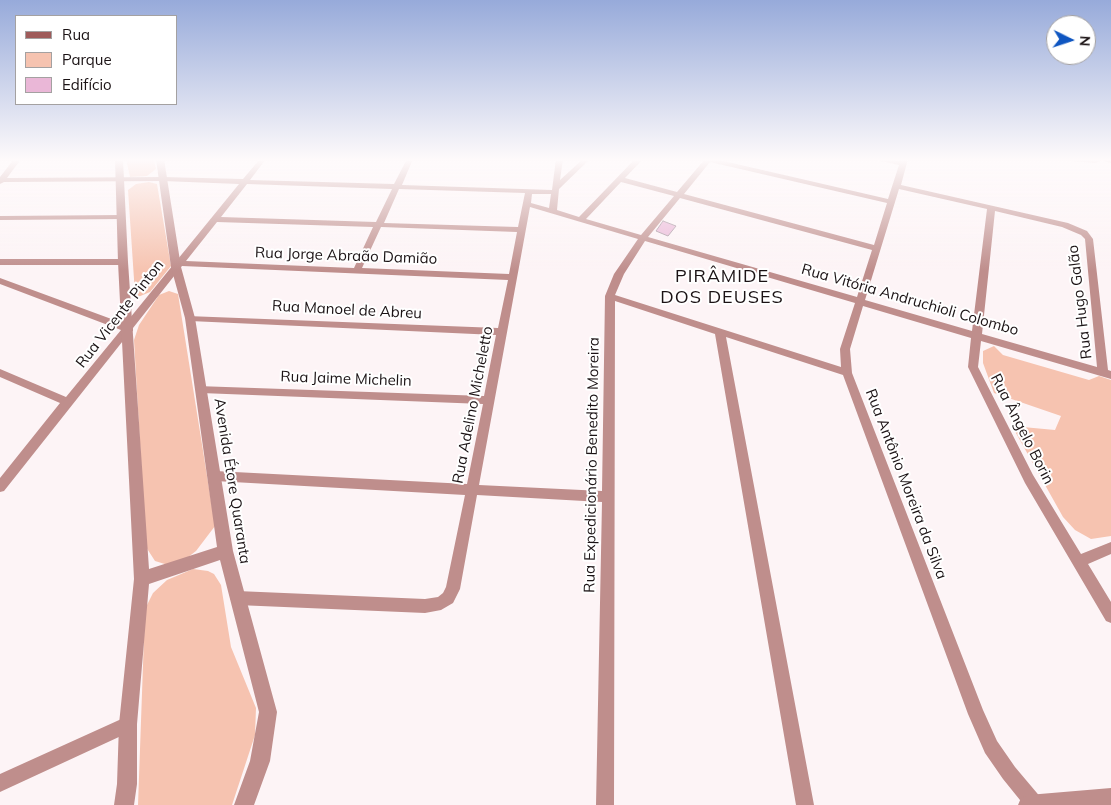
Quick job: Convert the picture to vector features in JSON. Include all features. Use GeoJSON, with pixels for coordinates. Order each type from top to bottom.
{"type":"FeatureCollection","features":[{"type":"Feature","properties":{"kind":"street"},"geometry":{"type":"LineString","coordinates":[[120,197],[142,579],[128,724],[127,784],[124,805]]}},
{"type":"Feature","properties":{"kind":"street","name":"Avenida Étore Quaranta"},"geometry":{"type":"LineString","coordinates":[[166,197],[177,265],[190,318],[225,551],[268,712],[260,761],[244,805]]}},
{"type":"Feature","properties":{"kind":"street","name":"Rua Vicente Pinton"},"geometry":{"type":"LineString","coordinates":[[0,487],[129,329],[177,265],[232,197]]}},
{"type":"Feature","properties":{"kind":"street"},"geometry":{"type":"LineString","coordinates":[[357,270],[392,197]]}},
{"type":"Feature","properties":{"kind":"street","name":"Rua Adelino Micheletto"},"geometry":{"type":"LineString","coordinates":[[237,598],[425,606],[442,603],[448,598],[453,589],[528,197]]}},
{"type":"Feature","properties":{"kind":"street"},"geometry":{"type":"LineString","coordinates":[[553,212],[555,197]]}},
{"type":"Feature","properties":{"kind":"street"},"geometry":{"type":"LineString","coordinates":[[580,220],[602,197]]}},
{"type":"Feature","properties":{"kind":"street","name":"Rua Expedicionário Benedito Moreira"},"geometry":{"type":"LineString","coordinates":[[605,805],[610,296],[619,274],[643,238],[677,197]]}},
{"type":"Feature","properties":{"kind":"street"},"geometry":{"type":"LineString","coordinates":[[688,197],[876,248]]}},
{"type":"Feature","properties":{"kind":"street"},"geometry":{"type":"LineString","coordinates":[[868,197],[891,202]]}},
{"type":"Feature","properties":{"kind":"street","name":"Rua Antônio Moreira da Silva"},"geometry":{"type":"LineString","coordinates":[[893,197],[845,349],[847,373],[976,714],[991,747],[1009,773],[1036,805]]}},
{"type":"Feature","properties":{"kind":"street"},"geometry":{"type":"LineString","coordinates":[[942,197],[991,208]]}},
{"type":"Feature","properties":{"kind":"street","name":"Rua Vitória Andruchioli Colombo"},"geometry":{"type":"LineString","coordinates":[[527,204],[1107,373]]}},
{"type":"Feature","properties":{"kind":"street","name":"Rua Hugo Galão"},"geometry":{"type":"LineString","coordinates":[[991,208],[1066,225],[1081,231],[1089,239],[1107,373]]}},
{"type":"Feature","properties":{"kind":"street","name":"Rua Ângelo Borin"},"geometry":{"type":"LineString","coordinates":[[991,208],[973,367],[1029,479],[1111,616]]}},
{"type":"Feature","properties":{"kind":"street"},"geometry":{"type":"LineString","coordinates":[[0,218],[121,218]]}},
{"type":"Feature","properties":{"kind":"street"},"geometry":{"type":"LineString","coordinates":[[214,219],[522,230]]}},
{"type":"Feature","properties":{"kind":"street"},"geometry":{"type":"LineString","coordinates":[[0,262],[123,262]]}},
{"type":"Feature","properties":{"kind":"street","name":"Rua Jorge Abraão Damião"},"geometry":{"type":"LineString","coordinates":[[177,265],[513,277]]}},
{"type":"Feature","properties":{"kind":"street"},"geometry":{"type":"LineString","coordinates":[[0,281],[129,329]]}},
{"type":"Feature","properties":{"kind":"street"},"geometry":{"type":"LineString","coordinates":[[610,296],[847,373]]}},
{"type":"Feature","properties":{"kind":"street","name":"Rua Manoel de Abreu"},"geometry":{"type":"LineString","coordinates":[[190,318],[502,332]]}},
{"type":"Feature","properties":{"kind":"street"},"geometry":{"type":"LineString","coordinates":[[720,332],[805,805]]}},
{"type":"Feature","properties":{"kind":"street"},"geometry":{"type":"LineString","coordinates":[[0,373],[68,402]]}},
{"type":"Feature","properties":{"kind":"street","name":"Rua Jaime Michelin"},"geometry":{"type":"LineString","coordinates":[[201,389],[489,400]]}},
{"type":"Feature","properties":{"kind":"street"},"geometry":{"type":"LineString","coordinates":[[215,476],[608,497]]}},
{"type":"Feature","properties":{"kind":"street"},"geometry":{"type":"LineString","coordinates":[[1078,562],[1111,548]]}},
{"type":"Feature","properties":{"kind":"street"},"geometry":{"type":"LineString","coordinates":[[142,579],[225,551]]}},
{"type":"Feature","properties":{"kind":"street"},"geometry":{"type":"LineString","coordinates":[[0,783],[128,724]]}},
{"type":"Feature","properties":{"kind":"street"},"geometry":{"type":"LineString","coordinates":[[1028,805],[1111,798]]}},
{"type":"Feature","properties":{"kind":"green space"},"geometry":{"type":"Polygon","coordinates":[[[128,197],[159,197],[171,266],[150,292],[138,297],[135,294],[128,197]]]}},
{"type":"Feature","properties":{"kind":"green space"},"geometry":{"type":"Polygon","coordinates":[[[169,291],[178,294],[215,526],[196,551],[187,558],[168,565],[155,561],[146,547],[134,340],[139,325],[159,295],[169,291]]]}},
{"type":"Feature","properties":{"kind":"green space"},"geometry":{"type":"Polygon","coordinates":[[[994,346],[1003,355],[1089,380],[1099,376],[1111,380],[1111,536],[1091,539],[1075,530],[1063,517],[1012,426],[1055,430],[1061,416],[994,393],[983,363],[983,351],[994,346]]]}},
{"type":"Feature","properties":{"kind":"green space"},"geometry":{"type":"Polygon","coordinates":[[[193,569],[208,571],[214,574],[221,585],[231,647],[256,708],[255,735],[232,805],[138,805],[145,609],[153,593],[167,580],[193,569]]]}},
{"type":"Feature","properties":{"kind":"building"},"geometry":{"type":"Polygon","coordinates":[[[663,221],[676,226],[668,236],[656,231],[663,221]]]}},
{"type":"Feature","properties":{"kind":"district","name":"PIRÂMIDE DOS DEUSES"},"geometry":{"type":"Point","coordinates":[722,287]}}]}
